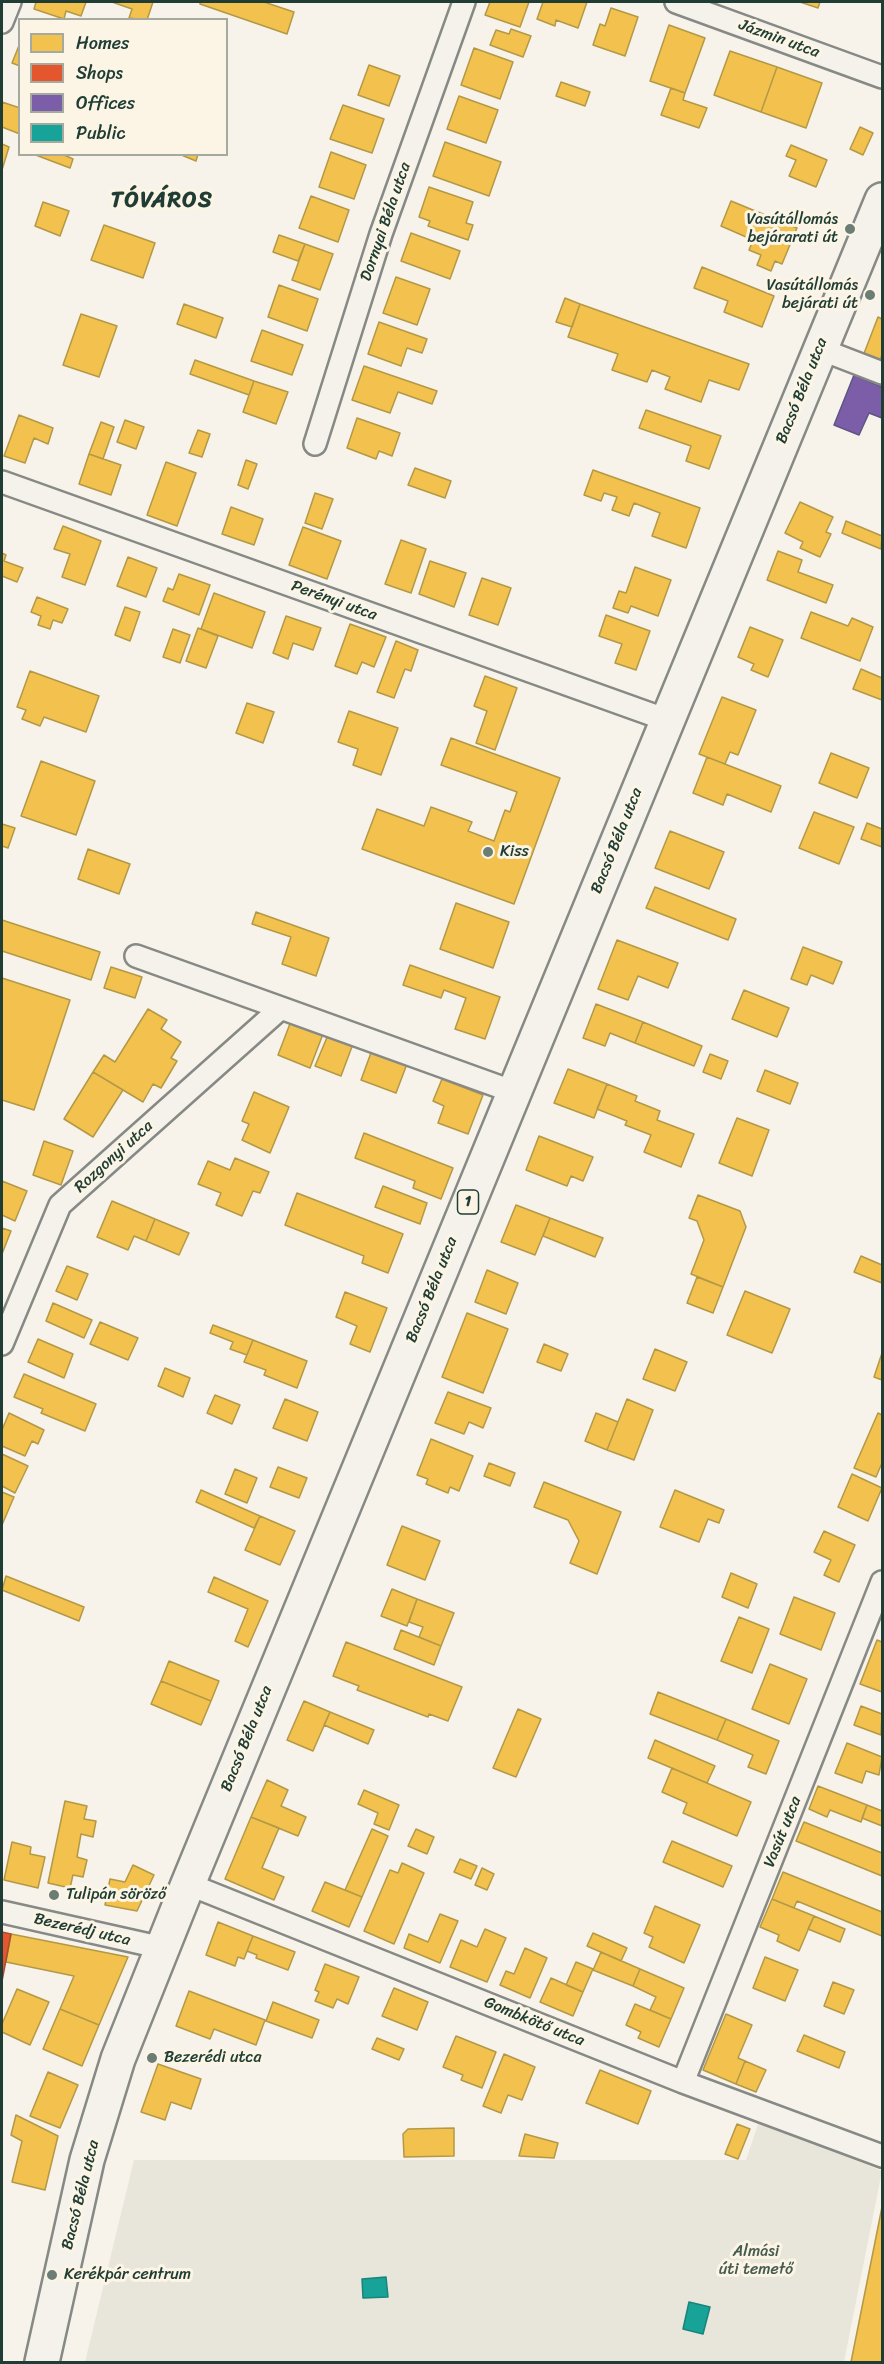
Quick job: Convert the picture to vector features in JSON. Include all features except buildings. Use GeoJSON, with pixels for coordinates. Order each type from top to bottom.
{"type":"FeatureCollection","features":[{"type":"Feature","properties":{"kind":"main road","name":"Bacsó Béla utca"},"geometry":{"type":"LineString","coordinates":[[42,2362],[87,2160],[118,2059],[882,200]]}},
{"type":"Feature","properties":{"kind":"street"},"geometry":{"type":"LineString","coordinates":[[2,22],[10,2]]}},
{"type":"Feature","properties":{"kind":"street","name":"Dornyai Béla utca"},"geometry":{"type":"LineString","coordinates":[[315,444],[381,234],[464,2]]}},
{"type":"Feature","properties":{"kind":"street","name":"Jázmin utca"},"geometry":{"type":"LineString","coordinates":[[676,2],[882,76]]}},
{"type":"Feature","properties":{"kind":"street"},"geometry":{"type":"LineString","coordinates":[[820,349],[882,373]]}},
{"type":"Feature","properties":{"kind":"street","name":"Perényi utca"},"geometry":{"type":"LineString","coordinates":[[2,482],[667,720]]}},
{"type":"Feature","properties":{"kind":"street"},"geometry":{"type":"LineString","coordinates":[[136,956],[514,1092]]}},
{"type":"Feature","properties":{"kind":"street","name":"Rozgonyi utca"},"geometry":{"type":"LineString","coordinates":[[2,1344],[60,1205],[281,1008]]}},
{"type":"Feature","properties":{"kind":"street","name":"Vasút utca"},"geometry":{"type":"LineString","coordinates":[[683,2082],[882,1582]]}},
{"type":"Feature","properties":{"kind":"street","name":"Gombkötő utca"},"geometry":{"type":"LineString","coordinates":[[188,1884],[683,2082],[882,2156]]}},
{"type":"Feature","properties":{"kind":"street","name":"Bezerédj utca"},"geometry":{"type":"LineString","coordinates":[[2,1912],[162,1948]]}},
{"type":"Feature","properties":{"kind":"green space","name":"Almási úti temető"},"geometry":{"type":"Polygon","coordinates":[[[759,2121],[882,2171],[844,2362],[85,2362],[134,2160],[746,2160],[759,2121]]]}},
{"type":"Feature","properties":{"kind":"place","name":"Vasútállomás bejárarati út"},"geometry":{"type":"Point","coordinates":[850,229]}},
{"type":"Feature","properties":{"kind":"place","name":"Vasútállomás bejárati út"},"geometry":{"type":"Point","coordinates":[870,295]}},
{"type":"Feature","properties":{"kind":"place","name":"Kiss"},"geometry":{"type":"Point","coordinates":[488,852]}},
{"type":"Feature","properties":{"kind":"place","name":"Tulipán söröző"},"geometry":{"type":"Point","coordinates":[54,1895]}},
{"type":"Feature","properties":{"kind":"place","name":"Bezerédi utca"},"geometry":{"type":"Point","coordinates":[152,2058]}},
{"type":"Feature","properties":{"kind":"place","name":"Kerékpár centrum"},"geometry":{"type":"Point","coordinates":[52,2275]}},
{"type":"Feature","properties":{"kind":"district","name":"TÓVÁROS"},"geometry":{"type":"Point","coordinates":[162,201]}}]}
